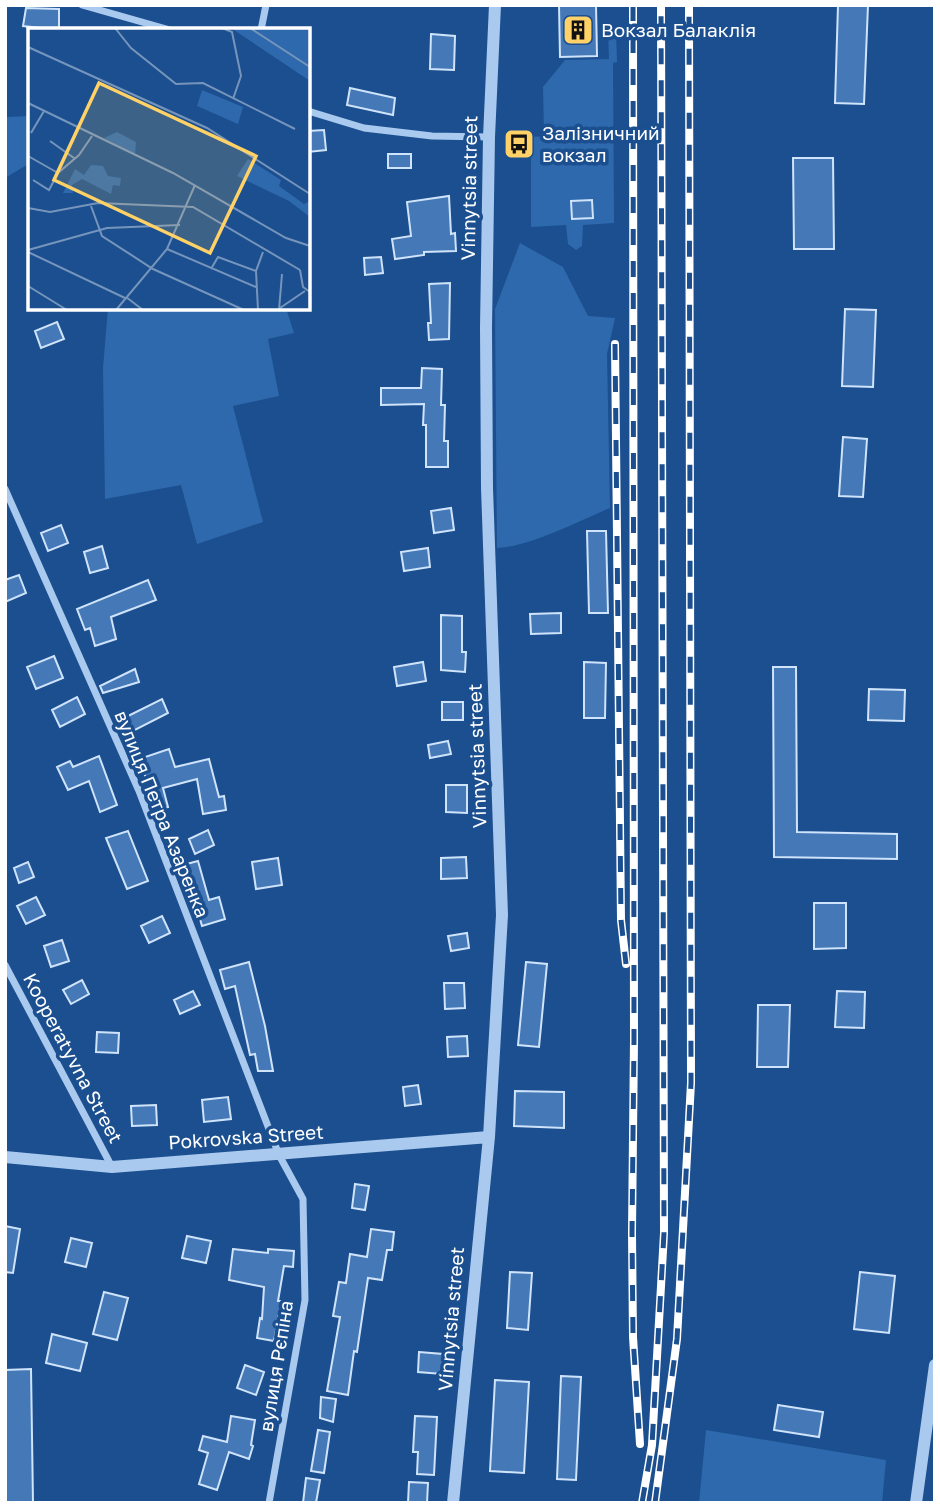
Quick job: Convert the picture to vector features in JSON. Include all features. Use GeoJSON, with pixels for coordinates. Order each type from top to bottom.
{"type":"FeatureCollection","features":[{"type":"Feature","properties":{"kind":"street"},"geometry":{"type":"LineString","coordinates":[[82,5],[163,28]]}},
{"type":"Feature","properties":{"kind":"street"},"geometry":{"type":"LineString","coordinates":[[261,28],[265,5]]}},
{"type":"Feature","properties":{"kind":"street","name":"Vinnytsia street"},"geometry":{"type":"LineString","coordinates":[[453,1503],[489,1137],[502,915],[487,488],[489,137],[495,5]]}},
{"type":"Feature","properties":{"kind":"street"},"geometry":{"type":"LineString","coordinates":[[310,112],[364,128],[432,136],[489,137]]}},
{"type":"Feature","properties":{"kind":"street","name":"вулиця Петра Азаренка"},"geometry":{"type":"LineString","coordinates":[[5,489],[139,791],[279,1155]]}},
{"type":"Feature","properties":{"kind":"street","name":"Kooperatyvna Street"},"geometry":{"type":"LineString","coordinates":[[5,965],[112,1167]]}},
{"type":"Feature","properties":{"kind":"street","name":"Pokrovska Street"},"geometry":{"type":"LineString","coordinates":[[5,1157],[112,1167],[489,1137]]}},
{"type":"Feature","properties":{"kind":"street","name":"вулиця Рєпіна"},"geometry":{"type":"LineString","coordinates":[[269,1503],[304,1300],[303,1199],[279,1155]]}},
{"type":"Feature","properties":{"kind":"street"},"geometry":{"type":"LineString","coordinates":[[916,1503],[935,1365]]}},
{"type":"Feature","properties":{"kind":"shaded area"},"geometry":{"type":"Polygon","coordinates":[[[608,31],[616,31],[617,62],[613,63],[614,223],[583,225],[582,246],[576,250],[568,244],[566,225],[531,227],[531,137],[544,136],[543,87],[565,60],[609,59],[608,31]]]}},
{"type":"Feature","properties":{"kind":"shaded area"},"geometry":{"type":"Polygon","coordinates":[[[28,116],[28,164],[5,178],[5,117],[28,116]]]}},
{"type":"Feature","properties":{"kind":"shaded area"},"geometry":{"type":"Polygon","coordinates":[[[520,243],[563,267],[588,316],[615,318],[607,354],[610,508],[539,538],[497,548],[495,309],[520,243]]]}},
{"type":"Feature","properties":{"kind":"shaded area"},"geometry":{"type":"Polygon","coordinates":[[[108,310],[287,310],[294,333],[268,339],[279,396],[233,406],[263,522],[197,544],[181,485],[105,499],[103,368],[108,310]]]}},
{"type":"Feature","properties":{"kind":"shaded area"},"geometry":{"type":"Polygon","coordinates":[[[706,1430],[886,1460],[882,1503],[699,1503],[706,1430]]]}},
{"type":"Feature","properties":{"kind":"building","name":"Вокзал Балаклія"},"geometry":{"type":"Polygon","coordinates":[[[559,5],[596,5],[597,56],[560,57],[559,5]]]}},
{"type":"Feature","properties":{"kind":"building"},"geometry":{"type":"Polygon","coordinates":[[[838,5],[868,5],[864,104],[835,103],[838,5]]]}},
{"type":"Feature","properties":{"kind":"building"},"geometry":{"type":"Polygon","coordinates":[[[26,8],[59,9],[59,28],[23,26],[26,8]]]}},
{"type":"Feature","properties":{"kind":"building"},"geometry":{"type":"Polygon","coordinates":[[[431,34],[455,36],[454,70],[430,69],[431,34]]]}},
{"type":"Feature","properties":{"kind":"building"},"geometry":{"type":"Polygon","coordinates":[[[350,88],[395,98],[393,115],[347,105],[350,88]]]}},
{"type":"Feature","properties":{"kind":"building"},"geometry":{"type":"Polygon","coordinates":[[[324,130],[326,150],[310,152],[310,131],[324,130]]]}},
{"type":"Feature","properties":{"kind":"building"},"geometry":{"type":"Polygon","coordinates":[[[388,154],[411,154],[411,168],[388,168],[388,154]]]}},
{"type":"Feature","properties":{"kind":"building"},"geometry":{"type":"Polygon","coordinates":[[[793,158],[833,158],[834,249],[794,249],[793,158]]]}},
{"type":"Feature","properties":{"kind":"building"},"geometry":{"type":"Polygon","coordinates":[[[449,196],[451,234],[455,233],[456,251],[424,252],[424,255],[395,259],[392,239],[411,236],[407,202],[449,196]]]}},
{"type":"Feature","properties":{"kind":"building"},"geometry":{"type":"Polygon","coordinates":[[[592,200],[593,218],[572,219],[571,201],[592,200]]]}},
{"type":"Feature","properties":{"kind":"building"},"geometry":{"type":"Polygon","coordinates":[[[381,257],[383,273],[365,275],[364,258],[381,257]]]}},
{"type":"Feature","properties":{"kind":"building"},"geometry":{"type":"Polygon","coordinates":[[[450,283],[449,339],[429,340],[429,284],[450,283]]]}},
{"type":"Feature","properties":{"kind":"building"},"geometry":{"type":"Polygon","coordinates":[[[845,309],[876,310],[873,387],[842,386],[845,309]]]}},
{"type":"Feature","properties":{"kind":"building"},"geometry":{"type":"Polygon","coordinates":[[[57,322],[64,339],[41,348],[35,331],[57,322]]]}},
{"type":"Feature","properties":{"kind":"building"},"geometry":{"type":"Polygon","coordinates":[[[422,368],[442,369],[441,405],[445,405],[444,441],[448,441],[448,467],[426,467],[424,404],[381,405],[381,388],[421,388],[422,368]]]}},
{"type":"Feature","properties":{"kind":"building"},"geometry":{"type":"Polygon","coordinates":[[[843,437],[867,439],[863,497],[839,496],[843,437]]]}},
{"type":"Feature","properties":{"kind":"building"},"geometry":{"type":"Polygon","coordinates":[[[451,508],[454,530],[434,533],[431,511],[451,508]]]}},
{"type":"Feature","properties":{"kind":"building"},"geometry":{"type":"Polygon","coordinates":[[[61,525],[68,543],[48,551],[41,533],[61,525]]]}},
{"type":"Feature","properties":{"kind":"building"},"geometry":{"type":"Polygon","coordinates":[[[587,531],[606,531],[608,613],[589,613],[587,531]]]}},
{"type":"Feature","properties":{"kind":"building"},"geometry":{"type":"Polygon","coordinates":[[[102,546],[108,568],[90,573],[84,552],[102,546]]]}},
{"type":"Feature","properties":{"kind":"building"},"geometry":{"type":"Polygon","coordinates":[[[428,548],[430,567],[404,571],[401,552],[428,548]]]}},
{"type":"Feature","properties":{"kind":"building"},"geometry":{"type":"Polygon","coordinates":[[[19,575],[26,593],[5,602],[5,580],[19,575]]]}},
{"type":"Feature","properties":{"kind":"building"},"geometry":{"type":"Polygon","coordinates":[[[148,580],[156,600],[111,617],[116,639],[95,646],[90,628],[85,630],[77,609],[148,580]]]}},
{"type":"Feature","properties":{"kind":"building"},"geometry":{"type":"Polygon","coordinates":[[[561,613],[561,633],[531,634],[530,614],[561,613]]]}},
{"type":"Feature","properties":{"kind":"building"},"geometry":{"type":"Polygon","coordinates":[[[441,615],[462,616],[465,672],[441,670],[441,615]]]}},
{"type":"Feature","properties":{"kind":"building"},"geometry":{"type":"Polygon","coordinates":[[[54,656],[63,678],[36,689],[27,667],[54,656]]]}},
{"type":"Feature","properties":{"kind":"building"},"geometry":{"type":"Polygon","coordinates":[[[423,662],[426,681],[397,686],[394,667],[423,662]]]}},
{"type":"Feature","properties":{"kind":"building"},"geometry":{"type":"Polygon","coordinates":[[[584,662],[606,663],[605,718],[584,718],[584,662]]]}},
{"type":"Feature","properties":{"kind":"building"},"geometry":{"type":"Polygon","coordinates":[[[773,667],[796,667],[797,832],[897,834],[897,859],[774,857],[773,667]]]}},
{"type":"Feature","properties":{"kind":"building"},"geometry":{"type":"Polygon","coordinates":[[[135,669],[139,682],[103,693],[100,686],[135,669]]]}},
{"type":"Feature","properties":{"kind":"building"},"geometry":{"type":"Polygon","coordinates":[[[869,689],[905,690],[904,721],[868,720],[869,689]]]}},
{"type":"Feature","properties":{"kind":"building"},"geometry":{"type":"Polygon","coordinates":[[[77,697],[85,714],[60,727],[52,710],[77,697]]]}},
{"type":"Feature","properties":{"kind":"building"},"geometry":{"type":"Polygon","coordinates":[[[162,699],[168,713],[131,732],[124,718],[162,699]]]}},
{"type":"Feature","properties":{"kind":"building"},"geometry":{"type":"Polygon","coordinates":[[[442,702],[463,702],[463,720],[442,720],[442,702]]]}},
{"type":"Feature","properties":{"kind":"building"},"geometry":{"type":"Polygon","coordinates":[[[448,741],[451,754],[430,758],[428,745],[448,741]]]}},
{"type":"Feature","properties":{"kind":"building"},"geometry":{"type":"Polygon","coordinates":[[[169,749],[175,767],[209,759],[219,797],[224,796],[226,810],[203,814],[197,779],[163,788],[168,807],[153,811],[149,796],[152,795],[139,759],[169,749]]]}},
{"type":"Feature","properties":{"kind":"building"},"geometry":{"type":"Polygon","coordinates":[[[99,756],[117,805],[100,812],[89,781],[68,790],[57,767],[70,761],[73,767],[99,756]]]}},
{"type":"Feature","properties":{"kind":"building"},"geometry":{"type":"Polygon","coordinates":[[[446,785],[467,785],[467,813],[446,812],[446,785]]]}},
{"type":"Feature","properties":{"kind":"building"},"geometry":{"type":"Polygon","coordinates":[[[208,830],[214,845],[195,854],[189,839],[208,830]]]}},
{"type":"Feature","properties":{"kind":"building"},"geometry":{"type":"Polygon","coordinates":[[[128,831],[148,881],[127,889],[106,838],[128,831]]]}},
{"type":"Feature","properties":{"kind":"building"},"geometry":{"type":"Polygon","coordinates":[[[466,857],[467,878],[441,879],[441,858],[466,857]]]}},
{"type":"Feature","properties":{"kind":"building"},"geometry":{"type":"Polygon","coordinates":[[[278,858],[282,885],[256,889],[252,862],[278,858]]]}},
{"type":"Feature","properties":{"kind":"building"},"geometry":{"type":"Polygon","coordinates":[[[198,861],[209,900],[219,897],[225,919],[202,926],[189,881],[184,883],[179,866],[198,861]]]}},
{"type":"Feature","properties":{"kind":"building"},"geometry":{"type":"Polygon","coordinates":[[[28,862],[34,877],[19,883],[14,868],[28,862]]]}},
{"type":"Feature","properties":{"kind":"building"},"geometry":{"type":"Polygon","coordinates":[[[36,897],[45,915],[26,924],[17,906],[36,897]]]}},
{"type":"Feature","properties":{"kind":"building"},"geometry":{"type":"Polygon","coordinates":[[[814,903],[846,903],[846,948],[814,949],[814,903]]]}},
{"type":"Feature","properties":{"kind":"building"},"geometry":{"type":"Polygon","coordinates":[[[162,916],[170,933],[149,943],[141,926],[162,916]]]}},
{"type":"Feature","properties":{"kind":"building"},"geometry":{"type":"Polygon","coordinates":[[[467,933],[469,948],[451,951],[448,936],[467,933]]]}},
{"type":"Feature","properties":{"kind":"building"},"geometry":{"type":"Polygon","coordinates":[[[62,940],[69,961],[51,967],[44,946],[62,940]]]}},
{"type":"Feature","properties":{"kind":"building"},"geometry":{"type":"Polygon","coordinates":[[[249,962],[273,1071],[258,1071],[255,1054],[250,1055],[235,986],[225,989],[220,970],[249,962]]]}},
{"type":"Feature","properties":{"kind":"building"},"geometry":{"type":"Polygon","coordinates":[[[526,962],[547,964],[539,1047],[518,1045],[526,962]]]}},
{"type":"Feature","properties":{"kind":"building"},"geometry":{"type":"Polygon","coordinates":[[[82,980],[89,994],[71,1004],[63,990],[82,980]]]}},
{"type":"Feature","properties":{"kind":"building"},"geometry":{"type":"Polygon","coordinates":[[[444,983],[464,983],[465,1008],[445,1009],[444,983]]]}},
{"type":"Feature","properties":{"kind":"building"},"geometry":{"type":"Polygon","coordinates":[[[193,991],[200,1005],[180,1014],[174,1000],[193,991]]]}},
{"type":"Feature","properties":{"kind":"building"},"geometry":{"type":"Polygon","coordinates":[[[837,991],[865,992],[864,1028],[835,1027],[837,991]]]}},
{"type":"Feature","properties":{"kind":"building"},"geometry":{"type":"Polygon","coordinates":[[[758,1005],[790,1005],[788,1067],[757,1067],[758,1005]]]}},
{"type":"Feature","properties":{"kind":"building"},"geometry":{"type":"Polygon","coordinates":[[[97,1032],[119,1033],[118,1053],[96,1052],[97,1032]]]}},
{"type":"Feature","properties":{"kind":"building"},"geometry":{"type":"Polygon","coordinates":[[[467,1036],[468,1056],[448,1057],[447,1037],[467,1036]]]}},
{"type":"Feature","properties":{"kind":"building"},"geometry":{"type":"Polygon","coordinates":[[[418,1085],[421,1104],[405,1106],[403,1087],[418,1085]]]}},
{"type":"Feature","properties":{"kind":"building"},"geometry":{"type":"Polygon","coordinates":[[[515,1091],[564,1092],[564,1128],[514,1126],[515,1091]]]}},
{"type":"Feature","properties":{"kind":"building"},"geometry":{"type":"Polygon","coordinates":[[[228,1097],[231,1119],[204,1122],[202,1100],[228,1097]]]}},
{"type":"Feature","properties":{"kind":"building"},"geometry":{"type":"Polygon","coordinates":[[[156,1105],[157,1125],[132,1126],[131,1106],[156,1105]]]}},
{"type":"Feature","properties":{"kind":"building"},"geometry":{"type":"Polygon","coordinates":[[[355,1184],[369,1186],[365,1210],[352,1208],[355,1184]]]}},
{"type":"Feature","properties":{"kind":"building"},"geometry":{"type":"Polygon","coordinates":[[[5,1226],[20,1229],[13,1273],[5,1272],[5,1226]]]}},
{"type":"Feature","properties":{"kind":"building"},"geometry":{"type":"Polygon","coordinates":[[[371,1229],[394,1232],[392,1250],[387,1250],[382,1280],[368,1278],[348,1395],[327,1391],[340,1317],[333,1316],[339,1282],[346,1283],[350,1254],[367,1257],[371,1229]]]}},
{"type":"Feature","properties":{"kind":"building"},"geometry":{"type":"Polygon","coordinates":[[[187,1236],[211,1241],[206,1263],[182,1258],[187,1236]]]}},
{"type":"Feature","properties":{"kind":"building"},"geometry":{"type":"Polygon","coordinates":[[[71,1238],[92,1243],[86,1267],[65,1262],[71,1238]]]}},
{"type":"Feature","properties":{"kind":"building"},"geometry":{"type":"Polygon","coordinates":[[[233,1249],[268,1253],[268,1249],[294,1251],[293,1267],[284,1266],[278,1301],[283,1301],[283,1314],[279,1314],[274,1341],[257,1338],[260,1318],[262,1319],[264,1287],[229,1280],[233,1249]]]}},
{"type":"Feature","properties":{"kind":"building"},"geometry":{"type":"Polygon","coordinates":[[[510,1272],[532,1273],[528,1330],[507,1328],[510,1272]]]}},
{"type":"Feature","properties":{"kind":"building"},"geometry":{"type":"Polygon","coordinates":[[[860,1272],[895,1276],[889,1333],[854,1329],[860,1272]]]}},
{"type":"Feature","properties":{"kind":"building"},"geometry":{"type":"Polygon","coordinates":[[[104,1292],[128,1298],[117,1340],[93,1334],[104,1292]]]}},
{"type":"Feature","properties":{"kind":"building"},"geometry":{"type":"Polygon","coordinates":[[[52,1334],[87,1343],[80,1371],[46,1363],[52,1334]]]}},
{"type":"Feature","properties":{"kind":"building"},"geometry":{"type":"Polygon","coordinates":[[[419,1352],[443,1354],[442,1374],[418,1372],[419,1352]]]}},
{"type":"Feature","properties":{"kind":"building"},"geometry":{"type":"Polygon","coordinates":[[[245,1365],[264,1372],[256,1395],[237,1388],[245,1365]]]}},
{"type":"Feature","properties":{"kind":"building"},"geometry":{"type":"Polygon","coordinates":[[[31,1369],[33,1503],[5,1503],[5,1370],[31,1369]]]}},
{"type":"Feature","properties":{"kind":"building"},"geometry":{"type":"Polygon","coordinates":[[[561,1376],[581,1377],[576,1480],[557,1479],[561,1376]]]}},
{"type":"Feature","properties":{"kind":"building"},"geometry":{"type":"Polygon","coordinates":[[[495,1380],[529,1382],[524,1473],[490,1471],[495,1380]]]}},
{"type":"Feature","properties":{"kind":"building"},"geometry":{"type":"Polygon","coordinates":[[[321,1397],[336,1399],[333,1422],[320,1418],[321,1397]]]}},
{"type":"Feature","properties":{"kind":"building"},"geometry":{"type":"Polygon","coordinates":[[[778,1405],[823,1412],[819,1437],[774,1430],[778,1405]]]}},
{"type":"Feature","properties":{"kind":"building"},"geometry":{"type":"Polygon","coordinates":[[[231,1416],[255,1420],[253,1446],[249,1459],[229,1452],[217,1490],[199,1484],[208,1453],[199,1450],[203,1436],[227,1442],[231,1416]]]}},
{"type":"Feature","properties":{"kind":"building"},"geometry":{"type":"Polygon","coordinates":[[[415,1416],[437,1417],[434,1475],[417,1474],[418,1452],[413,1452],[415,1416]]]}},
{"type":"Feature","properties":{"kind":"building"},"geometry":{"type":"Polygon","coordinates":[[[318,1430],[330,1432],[324,1473],[311,1471],[318,1430]]]}},
{"type":"Feature","properties":{"kind":"building"},"geometry":{"type":"Polygon","coordinates":[[[306,1478],[320,1480],[316,1503],[303,1503],[306,1478]]]}},
{"type":"Feature","properties":{"kind":"building"},"geometry":{"type":"Polygon","coordinates":[[[409,1482],[428,1483],[427,1503],[408,1503],[409,1482]]]}},
{"type":"Feature","properties":{"kind":"railway"},"geometry":{"type":"LineString","coordinates":[[633,5],[632,1233],[633,1337],[640,1444]]}},
{"type":"Feature","properties":{"kind":"railway"},"geometry":{"type":"LineString","coordinates":[[642,1503],[652,1445],[664,1233],[661,5]]}},
{"type":"Feature","properties":{"kind":"railway"},"geometry":{"type":"LineString","coordinates":[[655,1503],[677,1339],[691,1083],[689,5]]}},
{"type":"Feature","properties":{"kind":"railway"},"geometry":{"type":"LineString","coordinates":[[615,344],[621,920],[626,964]]}},
{"type":"Feature","properties":{"kind":"place","name":"Вокзал Балаклія"},"geometry":{"type":"Point","coordinates":[578,30]}},
{"type":"Feature","properties":{"kind":"place","name":"Залізничний вокзал"},"geometry":{"type":"Point","coordinates":[519,144]}}]}
